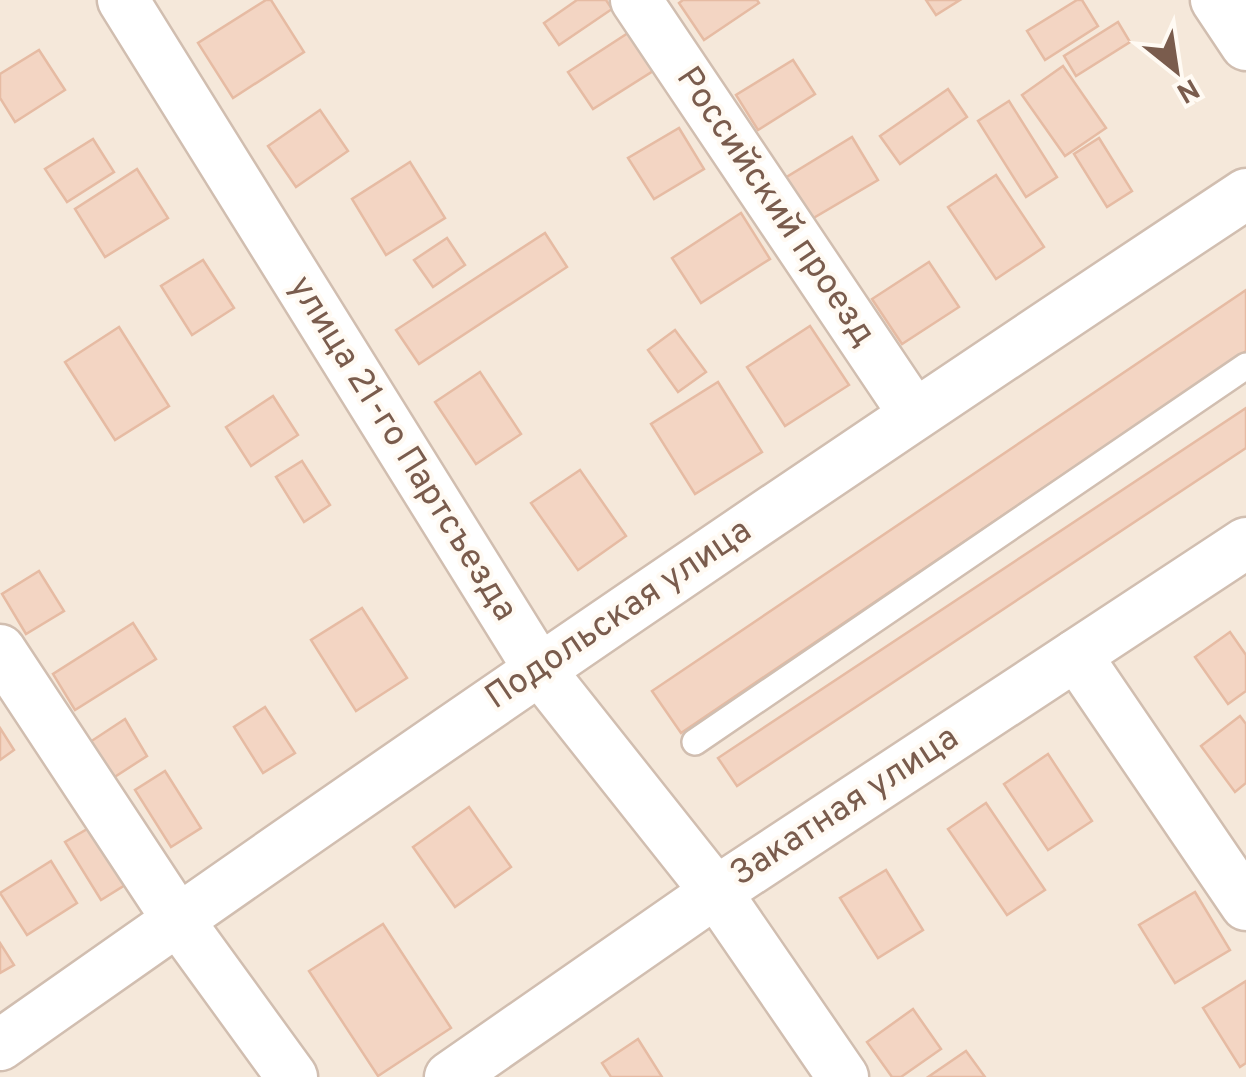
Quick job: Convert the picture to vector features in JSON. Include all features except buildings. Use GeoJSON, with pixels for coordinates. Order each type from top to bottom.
{"type":"FeatureCollection","features":[{"type":"Feature","properties":{"kind":"street","name":"улица 21-го Партсъезда"},"geometry":{"type":"LineString","coordinates":[[123,0],[539,669],[716,892],[843,1077]]}},
{"type":"Feature","properties":{"kind":"street","name":"Российский проезд"},"geometry":{"type":"LineString","coordinates":[[636,0],[914,414]]}},
{"type":"Feature","properties":{"kind":"street"},"geometry":{"type":"LineString","coordinates":[[1216,0],[1246,45]]}},
{"type":"Feature","properties":{"kind":"street","name":"Подольская улица"},"geometry":{"type":"LineString","coordinates":[[0,1045],[539,669],[1246,194]]}},
{"type":"Feature","properties":{"kind":"street","name":"Закатная улица"},"geometry":{"type":"LineString","coordinates":[[450,1077],[716,892],[1246,543]]}},
{"type":"Feature","properties":{"kind":"street"},"geometry":{"type":"LineString","coordinates":[[0,650],[178,920],[292,1077]]}},
{"type":"Feature","properties":{"kind":"street"},"geometry":{"type":"LineString","coordinates":[[1076,655],[1246,906]]}},
{"type":"Feature","properties":{"kind":"lane"},"geometry":{"type":"LineString","coordinates":[[696,742],[1246,366]]}},
{"type":"Feature","properties":{"kind":"shaded area"},"geometry":{"type":"Polygon","coordinates":[[[0,0],[1246,0],[1246,1077],[0,1077],[0,0]]]}}]}
